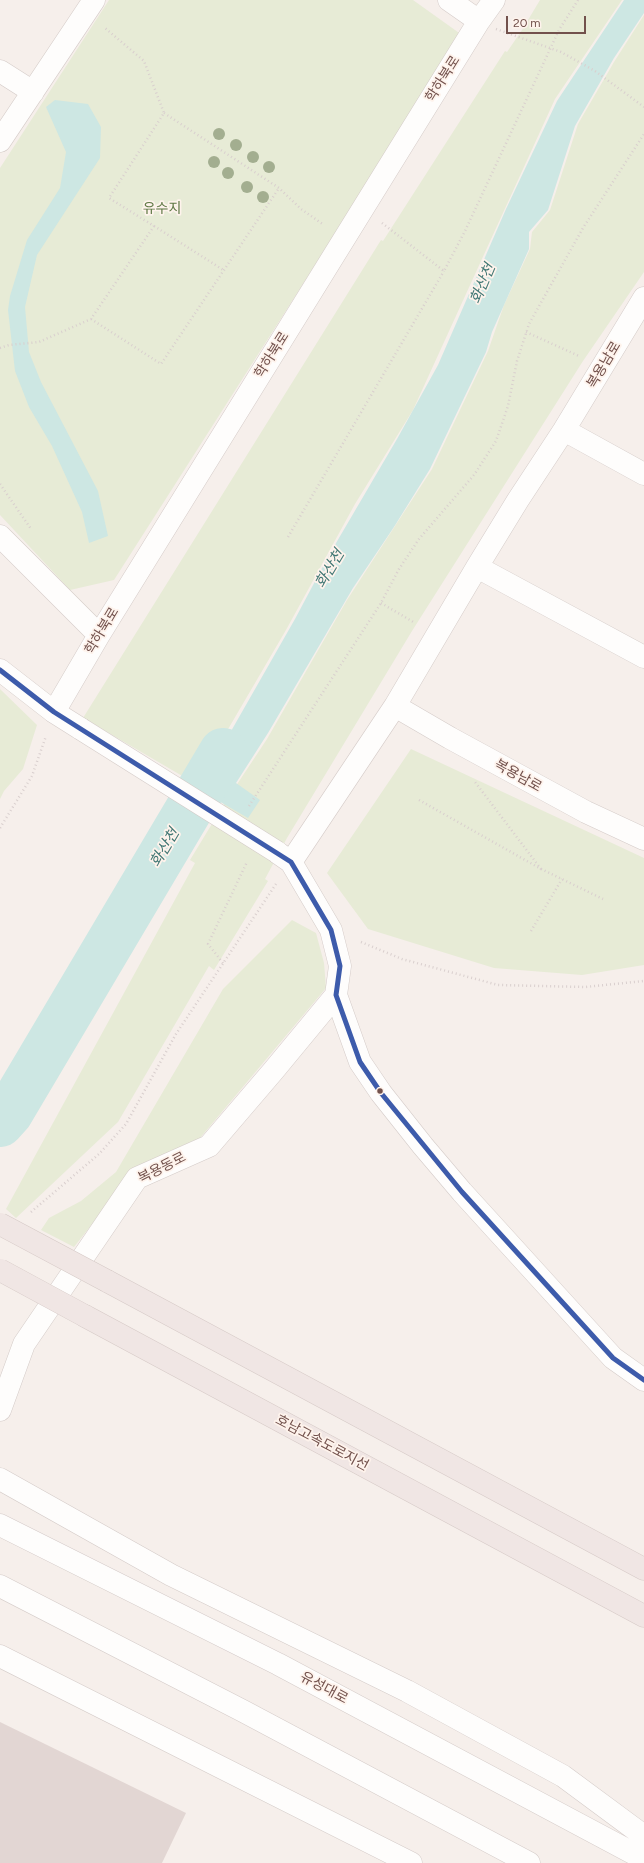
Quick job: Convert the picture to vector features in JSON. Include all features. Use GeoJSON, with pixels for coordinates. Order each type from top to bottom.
{"type":"FeatureCollection","features":[{"type":"Feature","properties":{"kind":"highway"},"geometry":{"type":"LineString","coordinates":[[0,1224],[644,1569]]}},
{"type":"Feature","properties":{"kind":"highway","name":"호남고속도로지선"},"geometry":{"type":"LineString","coordinates":[[0,1270],[644,1616]]}},
{"type":"Feature","properties":{"kind":"street"},"geometry":{"type":"LineString","coordinates":[[0,141],[94,0]]}},
{"type":"Feature","properties":{"kind":"street"},"geometry":{"type":"LineString","coordinates":[[449,0],[488,25]]}},
{"type":"Feature","properties":{"kind":"street","name":"학하북로"},"geometry":{"type":"LineString","coordinates":[[54,712],[99,635],[488,25],[494,0]]}},
{"type":"Feature","properties":{"kind":"street"},"geometry":{"type":"LineString","coordinates":[[0,71],[33,92]]}},
{"type":"Feature","properties":{"kind":"street","name":"복용남로"},"geometry":{"type":"LineString","coordinates":[[284,857],[395,706],[477,567],[564,430],[644,299]]}},
{"type":"Feature","properties":{"kind":"street"},"geometry":{"type":"LineString","coordinates":[[564,430],[644,474]]}},
{"type":"Feature","properties":{"kind":"street"},"geometry":{"type":"LineString","coordinates":[[0,536],[99,635]]}},
{"type":"Feature","properties":{"kind":"street"},"geometry":{"type":"LineString","coordinates":[[477,567],[644,657]]}},
{"type":"Feature","properties":{"kind":"street"},"geometry":{"type":"LineString","coordinates":[[0,670],[54,712],[284,857],[331,930],[340,966],[336,994],[360,1062],[381,1093],[462,1192],[613,1358],[644,1380]]}},
{"type":"Feature","properties":{"kind":"street","name":"복용남로"},"geometry":{"type":"LineString","coordinates":[[395,706],[450,738],[586,812],[644,839]]}},
{"type":"Feature","properties":{"kind":"street","name":"복용동로"},"geometry":{"type":"LineString","coordinates":[[0,1410],[24,1344],[136,1178],[208,1146],[274,1070],[336,994]]}},
{"type":"Feature","properties":{"kind":"street"},"geometry":{"type":"LineString","coordinates":[[0,1479],[171,1575],[408,1691],[563,1776],[644,1836]]}},
{"type":"Feature","properties":{"kind":"street","name":"유성대로"},"geometry":{"type":"LineString","coordinates":[[0,1524],[278,1664],[644,1859]]}},
{"type":"Feature","properties":{"kind":"street"},"geometry":{"type":"LineString","coordinates":[[0,1586],[243,1711],[529,1863]]}},
{"type":"Feature","properties":{"kind":"street"},"geometry":{"type":"LineString","coordinates":[[0,1656],[412,1863]]}},
{"type":"Feature","properties":{"kind":"path"},"geometry":{"type":"LineString","coordinates":[[288,537],[444,272],[465,231],[559,30],[578,0]]}},
{"type":"Feature","properties":{"kind":"path"},"geometry":{"type":"LineString","coordinates":[[102,25],[144,61],[164,113],[279,188],[301,209]]}},
{"type":"Feature","properties":{"kind":"path"},"geometry":{"type":"LineString","coordinates":[[488,25],[561,52],[595,71],[644,107]]}},
{"type":"Feature","properties":{"kind":"path"},"geometry":{"type":"LineString","coordinates":[[164,113],[109,198],[225,271]]}},
{"type":"Feature","properties":{"kind":"path"},"geometry":{"type":"LineString","coordinates":[[255,796],[381,603],[398,569],[419,539],[474,475],[496,441],[508,406],[517,361],[526,332],[552,281],[579,235],[644,134]]}},
{"type":"Feature","properties":{"kind":"path"},"geometry":{"type":"LineString","coordinates":[[91,320],[161,364],[225,271],[279,188]]}},
{"type":"Feature","properties":{"kind":"path"},"geometry":{"type":"LineString","coordinates":[[377,220],[444,272]]}},
{"type":"Feature","properties":{"kind":"path"},"geometry":{"type":"LineString","coordinates":[[0,348],[9,345],[39,342],[91,320],[154,226]]}},
{"type":"Feature","properties":{"kind":"path"},"geometry":{"type":"LineString","coordinates":[[526,332],[580,356]]}},
{"type":"Feature","properties":{"kind":"path"},"geometry":{"type":"LineString","coordinates":[[381,603],[419,626]]}},
{"type":"Feature","properties":{"kind":"path"},"geometry":{"type":"LineString","coordinates":[[0,828],[32,776],[54,712]]}},
{"type":"Feature","properties":{"kind":"path"},"geometry":{"type":"LineString","coordinates":[[475,781],[541,869]]}},
{"type":"Feature","properties":{"kind":"path"},"geometry":{"type":"LineString","coordinates":[[420,800],[541,869],[604,899]]}},
{"type":"Feature","properties":{"kind":"path"},"geometry":{"type":"LineString","coordinates":[[223,963],[208,944],[249,856]]}},
{"type":"Feature","properties":{"kind":"path"},"geometry":{"type":"LineString","coordinates":[[30,1213],[98,1154],[126,1124],[176,1034],[223,963],[284,857]]}},
{"type":"Feature","properties":{"kind":"path"},"geometry":{"type":"LineString","coordinates":[[531,931],[562,879]]}},
{"type":"Feature","properties":{"kind":"path"},"geometry":{"type":"LineString","coordinates":[[331,930],[402,959],[498,985],[585,987],[644,981]]}},
{"type":"Feature","properties":{"kind":"green space","name":"유수지"},"geometry":{"type":"Polygon","coordinates":[[[109,0],[413,0],[462,35],[114,580],[70,590],[0,515],[0,168],[109,0]]]}},
{"type":"Feature","properties":{"kind":"green space"},"geometry":{"type":"Polygon","coordinates":[[[540,0],[622,0],[555,99],[413,410],[355,504],[286,630],[196,784],[83,718],[381,240],[383,241],[505,51],[507,52],[540,0]]]}},
{"type":"Feature","properties":{"kind":"green space"},"geometry":{"type":"Polygon","coordinates":[[[644,15],[644,272],[583,361],[412,631],[287,838],[265,879],[268,881],[214,970],[209,966],[118,1122],[16,1218],[6,1209],[195,863],[190,860],[224,804],[267,739],[347,600],[432,469],[488,351],[504,305],[530,249],[532,232],[550,210],[578,124],[614,62],[644,15]]]}},
{"type":"Feature","properties":{"kind":"green space"},"geometry":{"type":"Polygon","coordinates":[[[0,689],[37,725],[23,769],[4,791],[0,799],[0,689]]]}},
{"type":"Feature","properties":{"kind":"green space"},"geometry":{"type":"Polygon","coordinates":[[[411,749],[644,858],[644,965],[582,975],[494,968],[368,929],[327,873],[411,749]]]}},
{"type":"Feature","properties":{"kind":"green space"},"geometry":{"type":"Polygon","coordinates":[[[292,920],[316,933],[324,963],[326,988],[200,1138],[138,1166],[74,1247],[41,1230],[49,1218],[81,1201],[116,1172],[223,989],[292,920]]]}},
{"type":"Feature","properties":{"kind":"water"},"geometry":{"type":"Polygon","coordinates":[[[624,0],[644,0],[644,13],[614,58],[575,126],[548,210],[529,232],[529,249],[492,332],[486,352],[430,469],[394,527],[353,588],[268,733],[236,783],[260,800],[248,818],[198,789],[295,619],[329,555],[397,439],[438,365],[506,209],[557,101],[624,0]]]}},
{"type":"Feature","properties":{"kind":"water"},"geometry":{"type":"Polygon","coordinates":[[[55,100],[88,104],[101,127],[100,158],[37,255],[25,307],[29,352],[41,382],[98,491],[108,536],[89,543],[82,512],[52,446],[29,407],[15,371],[8,310],[10,296],[27,240],[60,188],[66,152],[46,107],[55,100]]]}},
{"type":"Feature","properties":{"kind":"building"},"geometry":{"type":"Polygon","coordinates":[[[0,1722],[186,1813],[162,1863],[0,1863],[0,1722]]]}},
{"type":"Feature","properties":{"kind":"waterway","name":"화산천"},"geometry":{"type":"LineString","coordinates":[[0,1123],[9,1113],[223,752]]}},
{"type":"Feature","properties":{"kind":"transit line"},"geometry":{"type":"LineString","coordinates":[[0,670],[54,712],[291,862],[331,930],[340,966],[336,995],[360,1062],[381,1093],[462,1192],[613,1358],[644,1380]]}}]}
